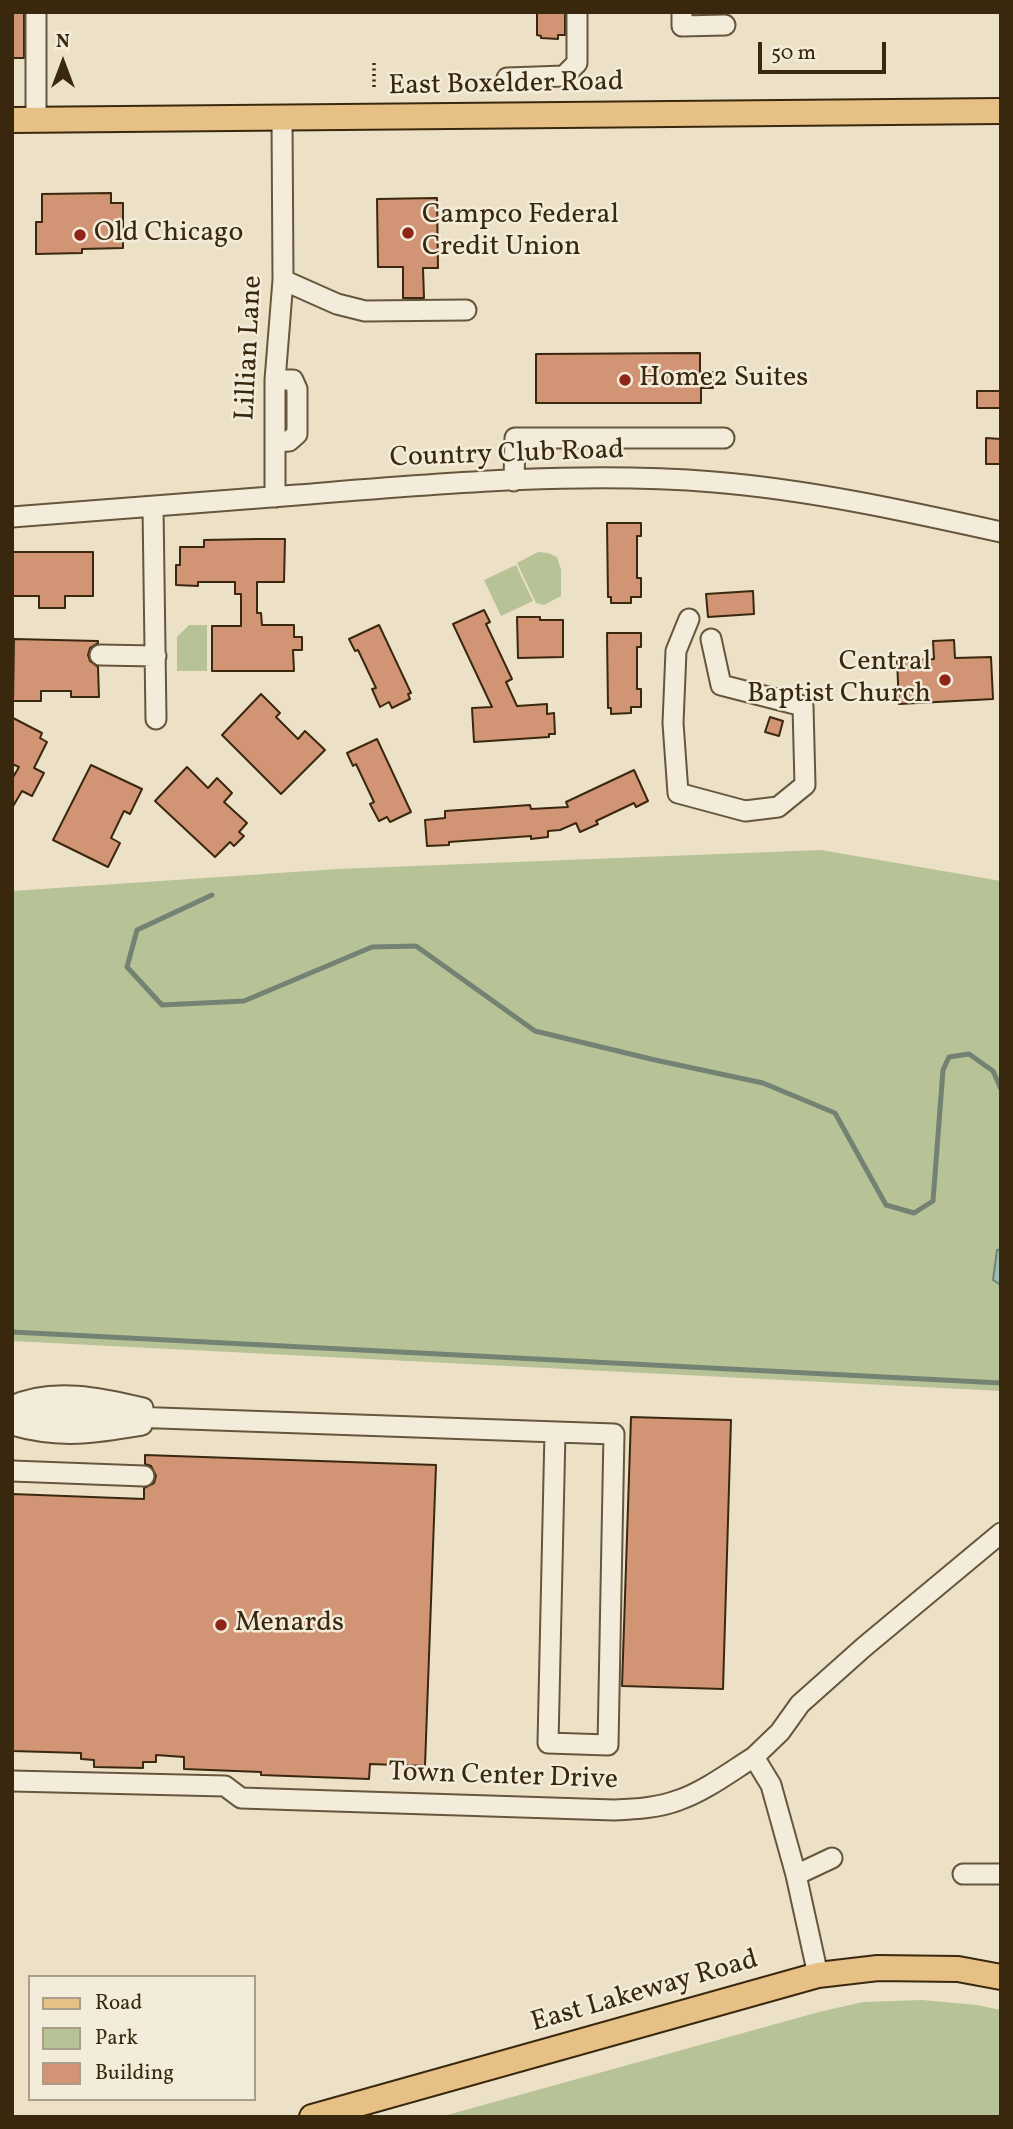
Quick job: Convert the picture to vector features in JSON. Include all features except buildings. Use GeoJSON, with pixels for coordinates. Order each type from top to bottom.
{"type":"FeatureCollection","features":[{"type":"Feature","properties":{"kind":"main road","name":"East Boxelder Road"},"geometry":{"type":"LineString","coordinates":[[24,119],[1001,111]]}},
{"type":"Feature","properties":{"kind":"main road","name":"East Lakeway Road"},"geometry":{"type":"LineString","coordinates":[[312,2117],[818,1975],[878,1968],[958,1969],[1001,1977]]}},
{"type":"Feature","properties":{"kind":"street"},"geometry":{"type":"LineString","coordinates":[[24,119],[36,12]]}},
{"type":"Feature","properties":{"kind":"street"},"geometry":{"type":"LineString","coordinates":[[507,78],[564,76],[577,63],[577,12]]}},
{"type":"Feature","properties":{"kind":"street"},"geometry":{"type":"LineString","coordinates":[[682,12],[682,26],[725,25]]}},
{"type":"Feature","properties":{"kind":"street","name":"Lillian Lane"},"geometry":{"type":"LineString","coordinates":[[275,497],[275,380],[283,280],[282,118]]}},
{"type":"Feature","properties":{"kind":"street"},"geometry":{"type":"LineString","coordinates":[[283,280],[337,304],[365,311],[466,310]]}},
{"type":"Feature","properties":{"kind":"street"},"geometry":{"type":"LineString","coordinates":[[514,481],[515,438],[724,438]]}},
{"type":"Feature","properties":{"kind":"street","name":"Country Club Road"},"geometry":{"type":"LineString","coordinates":[[12,517],[433,484],[618,478],[729,484],[796,492],[890,508],[1001,532]]}},
{"type":"Feature","properties":{"kind":"street"},"geometry":{"type":"LineString","coordinates":[[153,507],[156,719]]}},
{"type":"Feature","properties":{"kind":"street"},"geometry":{"type":"LineString","coordinates":[[690,619],[676,651],[673,723],[678,793],[745,811],[778,807],[805,785],[803,706],[721,685],[711,639]]}},
{"type":"Feature","properties":{"kind":"street"},"geometry":{"type":"LineString","coordinates":[[100,656],[156,656]]}},
{"type":"Feature","properties":{"kind":"street"},"geometry":{"type":"LineString","coordinates":[[12,1406],[28,1398],[101,1398],[185,1418]]}},
{"type":"Feature","properties":{"kind":"street"},"geometry":{"type":"LineString","coordinates":[[12,1416],[46,1414],[185,1418],[614,1434],[608,1745],[548,1743],[555,1432]]}},
{"type":"Feature","properties":{"kind":"street"},"geometry":{"type":"LineString","coordinates":[[12,1425],[33,1431],[87,1434],[185,1418]]}},
{"type":"Feature","properties":{"kind":"street"},"geometry":{"type":"LineString","coordinates":[[12,1471],[144,1476]]}},
{"type":"Feature","properties":{"kind":"street","name":"Town Center Drive"},"geometry":{"type":"LineString","coordinates":[[12,1781],[225,1786],[241,1798],[614,1810],[648,1808],[679,1800],[721,1779],[754,1756],[780,1732],[800,1704],[1001,1533]]}},
{"type":"Feature","properties":{"kind":"street"},"geometry":{"type":"LineString","coordinates":[[754,1756],[771,1785],[796,1875],[818,1975]]}},
{"type":"Feature","properties":{"kind":"street"},"geometry":{"type":"LineString","coordinates":[[796,1875],[832,1858]]}},
{"type":"Feature","properties":{"kind":"street"},"geometry":{"type":"LineString","coordinates":[[963,1874],[1001,1874]]}},
{"type":"Feature","properties":{"kind":"path"},"geometry":{"type":"LineString","coordinates":[[374,62],[374,86]]}},
{"type":"Feature","properties":{"kind":"green space"},"geometry":{"type":"Polygon","coordinates":[[[538,552],[557,557],[561,570],[561,596],[544,605],[536,603],[517,563],[538,552]]]}},
{"type":"Feature","properties":{"kind":"green space"},"geometry":{"type":"Polygon","coordinates":[[[516,565],[533,601],[501,616],[484,580],[516,565]]]}},
{"type":"Feature","properties":{"kind":"green space"},"geometry":{"type":"Polygon","coordinates":[[[189,625],[207,625],[207,671],[177,671],[177,637],[189,625]]]}},
{"type":"Feature","properties":{"kind":"green space"},"geometry":{"type":"Polygon","coordinates":[[[821,850],[1001,881],[1001,1391],[12,1341],[12,891],[338,869],[821,850]]]}},
{"type":"Feature","properties":{"kind":"green space"},"geometry":{"type":"Polygon","coordinates":[[[922,2000],[1001,2010],[1001,2117],[440,2117],[819,2012],[863,2002],[922,2000]]]}},
{"type":"Feature","properties":{"kind":"water"},"geometry":{"type":"Polygon","coordinates":[[[1001,1249],[1001,1285],[993,1280],[997,1250],[1001,1249]]]}},
{"type":"Feature","properties":{"kind":"waterway"},"geometry":{"type":"LineString","coordinates":[[212,895],[137,930],[127,967],[162,1005],[244,1001],[372,947],[416,946],[535,1031],[763,1083],[835,1113],[886,1205],[914,1213],[933,1201],[943,1070],[949,1057],[969,1054],[993,1071],[1001,1089]]}},
{"type":"Feature","properties":{"kind":"waterway"},"geometry":{"type":"LineString","coordinates":[[12,1332],[1001,1383]]}},
{"type":"Feature","properties":{"kind":"place","name":"Campco Federal Credit Union"},"geometry":{"type":"Point","coordinates":[408,233]}},
{"type":"Feature","properties":{"kind":"place","name":"Old Chicago"},"geometry":{"type":"Point","coordinates":[80,235]}},
{"type":"Feature","properties":{"kind":"place","name":"Home2 Suites"},"geometry":{"type":"Point","coordinates":[625,380]}},
{"type":"Feature","properties":{"kind":"place","name":"Central Baptist Church"},"geometry":{"type":"Point","coordinates":[945,680]}},
{"type":"Feature","properties":{"kind":"place","name":"Menards"},"geometry":{"type":"Point","coordinates":[221,1625]}}]}
